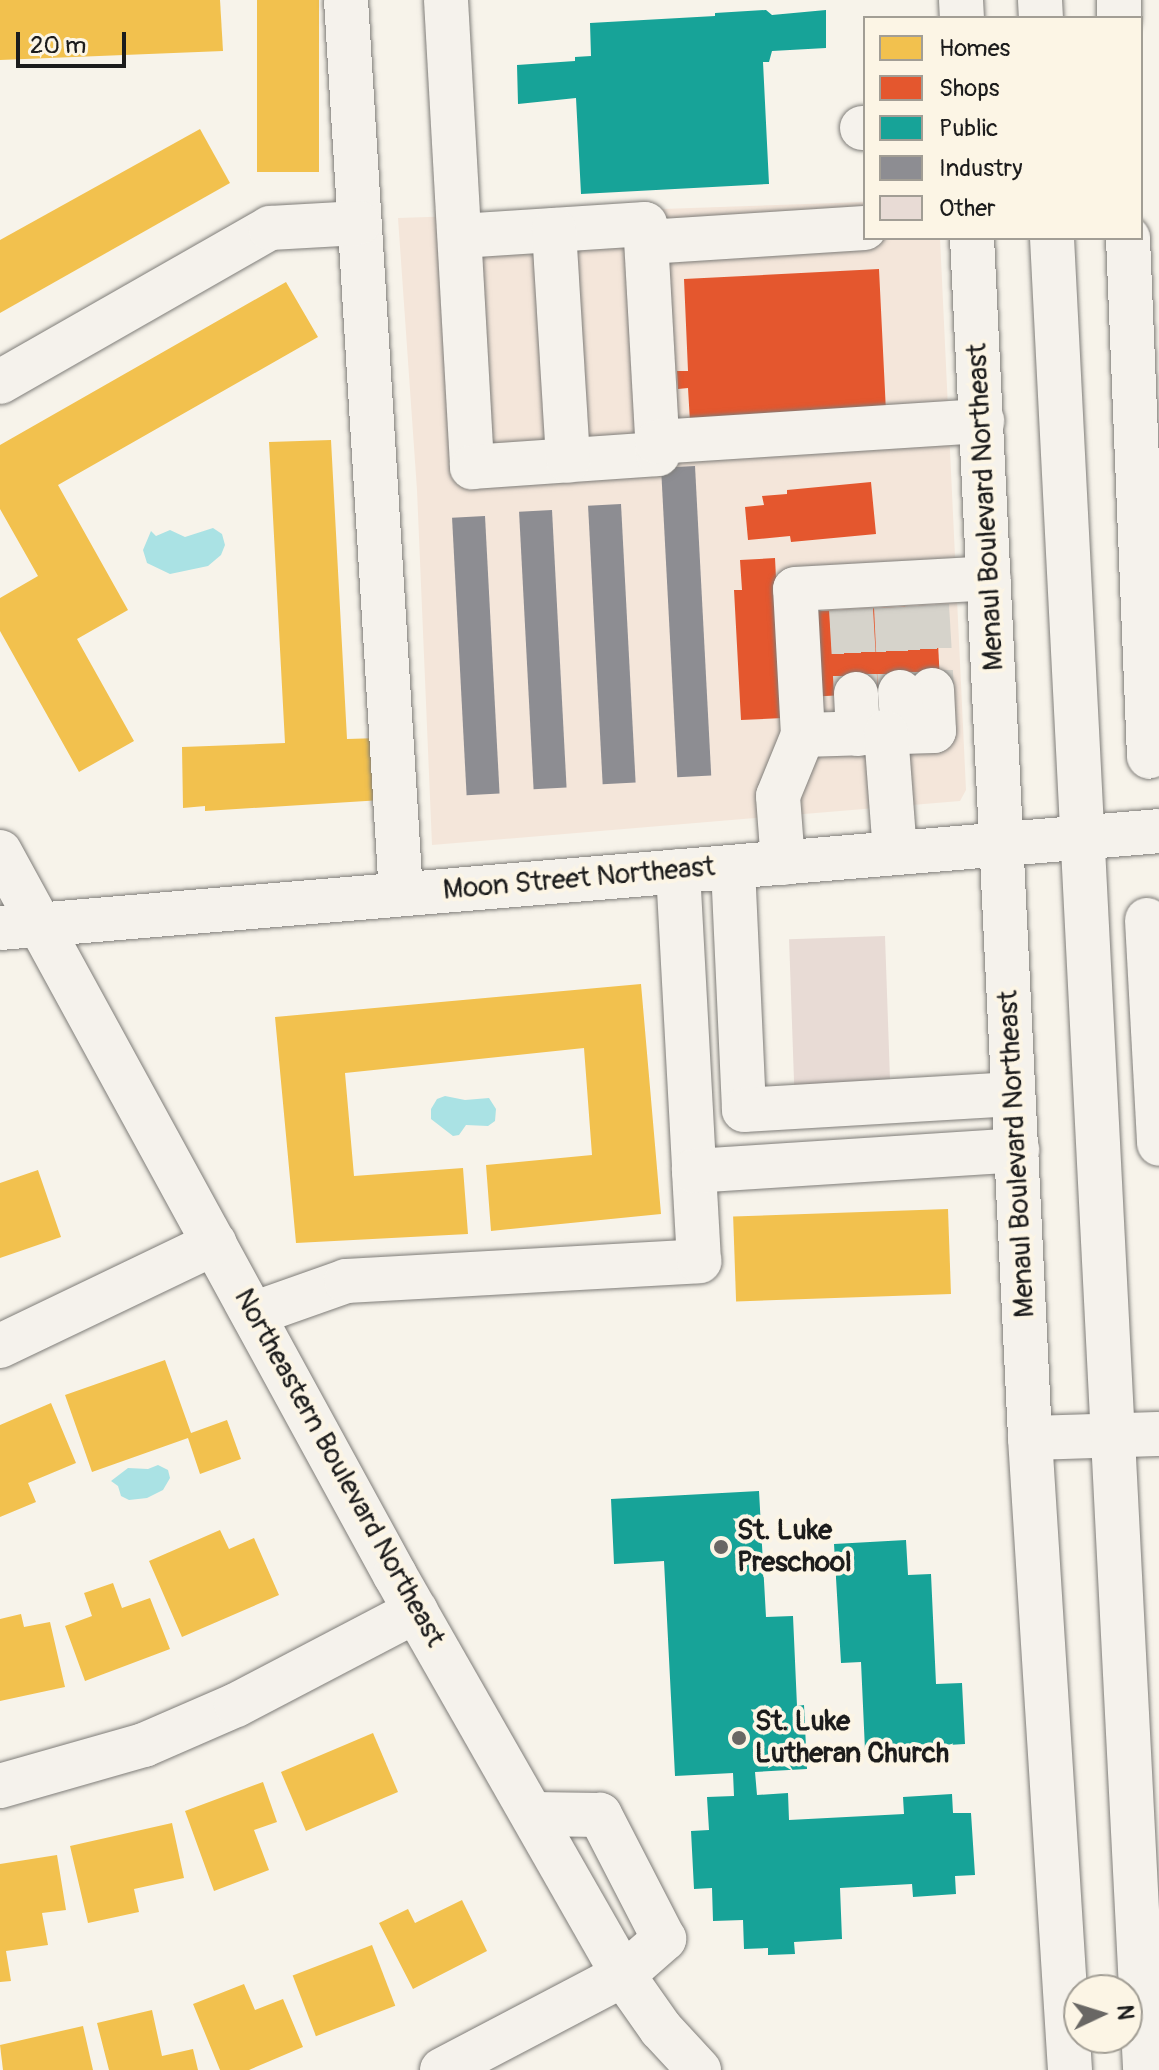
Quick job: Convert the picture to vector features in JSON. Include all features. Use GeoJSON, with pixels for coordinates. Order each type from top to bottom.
{"type":"FeatureCollection","features":[{"type":"Feature","properties":{"kind":"street"},"geometry":{"type":"LineString","coordinates":[[346,0],[401,894]]}},
{"type":"Feature","properties":{"kind":"street"},"geometry":{"type":"LineString","coordinates":[[446,0],[472,467],[658,454],[645,224],[460,236]]}},
{"type":"Feature","properties":{"kind":"street"},"geometry":{"type":"LineString","coordinates":[[0,382],[270,228],[359,223]]}},
{"type":"Feature","properties":{"kind":"street"},"geometry":{"type":"LineString","coordinates":[[647,242],[863,228]]}},
{"type":"Feature","properties":{"kind":"street"},"geometry":{"type":"LineString","coordinates":[[554,230],[568,461]]}},
{"type":"Feature","properties":{"kind":"street","name":"Menaul Boulevard Northeast"},"geometry":{"type":"LineString","coordinates":[[972,240],[1030,1438],[1070,2070]]}},
{"type":"Feature","properties":{"kind":"street"},"geometry":{"type":"LineString","coordinates":[[1052,240],[1145,2070]]}},
{"type":"Feature","properties":{"kind":"street"},"geometry":{"type":"LineString","coordinates":[[1128,240],[1149,757]]}},
{"type":"Feature","properties":{"kind":"street"},"geometry":{"type":"LineString","coordinates":[[657,442],[982,421]]}},
{"type":"Feature","properties":{"kind":"street"},"geometry":{"type":"LineString","coordinates":[[783,863],[778,796],[803,735],[795,589],[851,597],[911,595],[989,578]]}},
{"type":"Feature","properties":{"kind":"street"},"geometry":{"type":"LineString","coordinates":[[803,735],[889,712],[895,853]]}},
{"type":"Feature","properties":{"kind":"street","name":"Moon Street Northeast"},"geometry":{"type":"LineString","coordinates":[[21,926],[1159,831]]}},
{"type":"Feature","properties":{"kind":"street","name":"Northeastern Boulevard Northeast"},"geometry":{"type":"LineString","coordinates":[[0,852],[21,926],[215,1243],[416,1611],[623,1975],[661,2029],[699,2070]]}},
{"type":"Feature","properties":{"kind":"street"},"geometry":{"type":"LineString","coordinates":[[733,867],[744,1110],[1013,1094]]}},
{"type":"Feature","properties":{"kind":"street"},"geometry":{"type":"LineString","coordinates":[[253,1314],[346,1281],[699,1261],[678,871]]}},
{"type":"Feature","properties":{"kind":"street"},"geometry":{"type":"LineString","coordinates":[[1147,920],[1159,1144]]}},
{"type":"Feature","properties":{"kind":"street"},"geometry":{"type":"LineString","coordinates":[[694,1171],[1017,1150]]}},
{"type":"Feature","properties":{"kind":"street"},"geometry":{"type":"LineString","coordinates":[[0,1346],[215,1243]]}},
{"type":"Feature","properties":{"kind":"street"},"geometry":{"type":"LineString","coordinates":[[1030,1438],[1159,1434]]}},
{"type":"Feature","properties":{"kind":"street"},"geometry":{"type":"LineString","coordinates":[[0,1786],[144,1745],[236,1705],[416,1611]]}},
{"type":"Feature","properties":{"kind":"street"},"geometry":{"type":"LineString","coordinates":[[442,2070],[623,1975],[664,1939],[600,1815],[533,1814]]}},
{"type":"Feature","properties":{"kind":"shaded area"},"geometry":{"type":"Polygon","coordinates":[[[863,202],[863,240],[940,240],[966,790],[960,801],[432,845],[417,490],[398,218],[863,202]]]}},
{"type":"Feature","properties":{"kind":"water"},"geometry":{"type":"Polygon","coordinates":[[[213,528],[222,534],[225,545],[221,555],[208,566],[170,574],[147,563],[143,550],[151,531],[156,536],[170,530],[185,537],[213,528]]]}},
{"type":"Feature","properties":{"kind":"water"},"geometry":{"type":"Polygon","coordinates":[[[445,1096],[465,1100],[489,1098],[496,1109],[495,1121],[488,1126],[466,1125],[459,1135],[453,1136],[431,1119],[431,1109],[437,1099],[445,1096]]]}},
{"type":"Feature","properties":{"kind":"water"},"geometry":{"type":"Polygon","coordinates":[[[158,1465],[168,1470],[170,1478],[163,1490],[147,1498],[129,1500],[121,1496],[118,1486],[111,1481],[128,1468],[148,1469],[158,1465]]]}},
{"type":"Feature","properties":{"kind":"building: Homes"},"geometry":{"type":"Polygon","coordinates":[[[0,0],[220,0],[223,51],[0,60],[0,0]]]}},
{"type":"Feature","properties":{"kind":"building: Homes"},"geometry":{"type":"Polygon","coordinates":[[[257,0],[319,0],[319,172],[257,172],[257,0]]]}},
{"type":"Feature","properties":{"kind":"building: Homes"},"geometry":{"type":"Polygon","coordinates":[[[200,129],[230,183],[0,313],[0,240],[200,129]]]}},
{"type":"Feature","properties":{"kind":"building: Homes"},"geometry":{"type":"Polygon","coordinates":[[[286,282],[318,337],[58,485],[128,610],[77,639],[134,741],[79,772],[0,631],[0,598],[38,576],[0,509],[0,445],[286,282]]]}},
{"type":"Feature","properties":{"kind":"building: Homes"},"geometry":{"type":"Polygon","coordinates":[[[331,440],[347,739],[380,738],[382,800],[205,811],[205,806],[183,808],[182,747],[285,743],[269,442],[331,440]]]}},
{"type":"Feature","properties":{"kind":"building: Homes"},"geometry":{"type":"Polygon","coordinates":[[[641,984],[661,1214],[491,1231],[486,1165],[592,1155],[584,1048],[345,1073],[354,1176],[463,1168],[468,1234],[296,1243],[275,1017],[641,984]]]}},
{"type":"Feature","properties":{"kind":"building: Homes"},"geometry":{"type":"Polygon","coordinates":[[[38,1170],[61,1237],[0,1258],[0,1183],[38,1170]]]}},
{"type":"Feature","properties":{"kind":"building: Homes"},"geometry":{"type":"Polygon","coordinates":[[[948,1209],[951,1294],[736,1301],[733,1217],[948,1209]]]}},
{"type":"Feature","properties":{"kind":"building: Homes"},"geometry":{"type":"Polygon","coordinates":[[[165,1360],[191,1433],[227,1420],[241,1459],[200,1474],[188,1438],[92,1472],[65,1395],[165,1360]]]}},
{"type":"Feature","properties":{"kind":"building: Homes"},"geometry":{"type":"Polygon","coordinates":[[[51,1403],[76,1463],[28,1483],[36,1502],[0,1517],[0,1425],[51,1403]]]}},
{"type":"Feature","properties":{"kind":"building: Homes"},"geometry":{"type":"Polygon","coordinates":[[[220,1530],[229,1549],[254,1538],[279,1595],[182,1637],[149,1561],[220,1530]]]}},
{"type":"Feature","properties":{"kind":"building: Homes"},"geometry":{"type":"Polygon","coordinates":[[[113,1583],[122,1608],[150,1598],[170,1649],[85,1681],[65,1626],[92,1616],[84,1593],[113,1583]]]}},
{"type":"Feature","properties":{"kind":"building: Homes"},"geometry":{"type":"Polygon","coordinates":[[[21,1614],[24,1627],[50,1622],[65,1687],[0,1701],[0,1619],[21,1614]]]}},
{"type":"Feature","properties":{"kind":"building: Homes"},"geometry":{"type":"Polygon","coordinates":[[[373,1733],[398,1792],[306,1831],[281,1772],[373,1733]]]}},
{"type":"Feature","properties":{"kind":"building: Homes"},"geometry":{"type":"Polygon","coordinates":[[[263,1782],[277,1822],[254,1830],[269,1870],[214,1891],[185,1811],[263,1782]]]}},
{"type":"Feature","properties":{"kind":"building: Homes"},"geometry":{"type":"Polygon","coordinates":[[[172,1823],[184,1878],[134,1889],[139,1912],[88,1923],[70,1846],[172,1823]]]}},
{"type":"Feature","properties":{"kind":"building: Homes"},"geometry":{"type":"Polygon","coordinates":[[[57,1855],[66,1910],[42,1913],[48,1945],[6,1951],[11,1981],[0,1982],[0,1864],[57,1855]]]}},
{"type":"Feature","properties":{"kind":"building: Homes"},"geometry":{"type":"Polygon","coordinates":[[[462,1900],[487,1951],[413,1989],[379,1923],[408,1909],[415,1923],[462,1900]]]}},
{"type":"Feature","properties":{"kind":"building: Homes"},"geometry":{"type":"Polygon","coordinates":[[[372,1945],[395,2006],[316,2036],[293,1975],[372,1945]]]}},
{"type":"Feature","properties":{"kind":"building: Homes"},"geometry":{"type":"Polygon","coordinates":[[[244,1984],[255,2010],[283,1999],[303,2047],[249,2070],[220,2070],[193,2004],[244,1984]]]}},
{"type":"Feature","properties":{"kind":"building: Homes"},"geometry":{"type":"Polygon","coordinates":[[[152,2010],[162,2056],[193,2049],[198,2070],[109,2070],[97,2023],[152,2010]]]}},
{"type":"Feature","properties":{"kind":"building: Homes"},"geometry":{"type":"Polygon","coordinates":[[[83,2026],[93,2070],[3,2070],[0,2045],[83,2026]]]}},
{"type":"Feature","properties":{"kind":"building: Shops"},"geometry":{"type":"Polygon","coordinates":[[[879,269],[886,412],[690,422],[688,388],[678,389],[677,371],[688,371],[684,279],[879,269]]]}},
{"type":"Feature","properties":{"kind":"building: Shops"},"geometry":{"type":"Polygon","coordinates":[[[871,482],[876,534],[791,542],[790,536],[748,540],[745,507],[764,505],[762,496],[787,494],[787,490],[871,482]]]}},
{"type":"Feature","properties":{"kind":"building: Shops"},"geometry":{"type":"Polygon","coordinates":[[[775,558],[783,718],[741,720],[734,590],[742,590],[740,560],[775,558]]]}},
{"type":"Feature","properties":{"kind":"building: Shops"},"geometry":{"type":"Polygon","coordinates":[[[936,605],[940,690],[812,697],[807,612],[936,605]]]}},
{"type":"Feature","properties":{"kind":"building: Public"},"geometry":{"type":"Polygon","coordinates":[[[766,10],[772,15],[826,10],[826,48],[772,51],[769,62],[763,62],[769,184],[581,194],[576,98],[518,104],[517,65],[575,61],[575,57],[591,56],[590,23],[766,10]]]}},
{"type":"Feature","properties":{"kind":"building: Public","name":"St. Luke Lutheran Church"},"geometry":{"type":"Polygon","coordinates":[[[759,1491],[766,1617],[793,1616],[797,1706],[804,1705],[807,1769],[755,1772],[757,1795],[788,1793],[789,1820],[904,1814],[903,1797],[952,1794],[953,1813],[971,1813],[975,1875],[955,1876],[956,1894],[913,1897],[912,1884],[840,1888],[842,1939],[794,1942],[795,1954],[768,1955],[768,1948],[744,1949],[743,1920],[713,1921],[712,1888],[694,1889],[691,1831],[709,1830],[707,1797],[734,1796],[733,1773],[675,1776],[664,1561],[614,1564],[611,1499],[759,1491]]]}},
{"type":"Feature","properties":{"kind":"building: Public"},"geometry":{"type":"Polygon","coordinates":[[[906,1540],[908,1575],[931,1574],[936,1684],[962,1683],[965,1744],[865,1750],[861,1662],[841,1663],[834,1544],[906,1540]]]}},
{"type":"Feature","properties":{"kind":"building: Industry"},"geometry":{"type":"Polygon","coordinates":[[[695,466],[711,776],[677,777],[661,468],[695,466]]]}},
{"type":"Feature","properties":{"kind":"building: Industry"},"geometry":{"type":"Polygon","coordinates":[[[621,504],[636,783],[603,784],[588,506],[621,504]]]}},
{"type":"Feature","properties":{"kind":"building: Industry"},"geometry":{"type":"Polygon","coordinates":[[[552,510],[567,788],[534,789],[519,512],[552,510]]]}},
{"type":"Feature","properties":{"kind":"building: Industry"},"geometry":{"type":"Polygon","coordinates":[[[485,516],[500,794],[467,795],[452,518],[485,516]]]}},
{"type":"Feature","properties":{"kind":"building: Other"},"geometry":{"type":"Polygon","coordinates":[[[885,936],[890,1089],[794,1092],[789,939],[885,936]]]}},
{"type":"Feature","properties":{"kind":"tunnel"},"geometry":{"type":"LineString","coordinates":[[927,605],[932,690]]}},
{"type":"Feature","properties":{"kind":"tunnel"},"geometry":{"type":"LineString","coordinates":[[896,607],[900,692]]}},
{"type":"Feature","properties":{"kind":"tunnel"},"geometry":{"type":"LineString","coordinates":[[851,609],[856,694]]}},
{"type":"Feature","properties":{"kind":"place","name":"St. Luke Preschool"},"geometry":{"type":"Point","coordinates":[721,1547]}},
{"type":"Feature","properties":{"kind":"place","name":"St. Luke Lutheran Church"},"geometry":{"type":"Point","coordinates":[739,1738]}}]}
